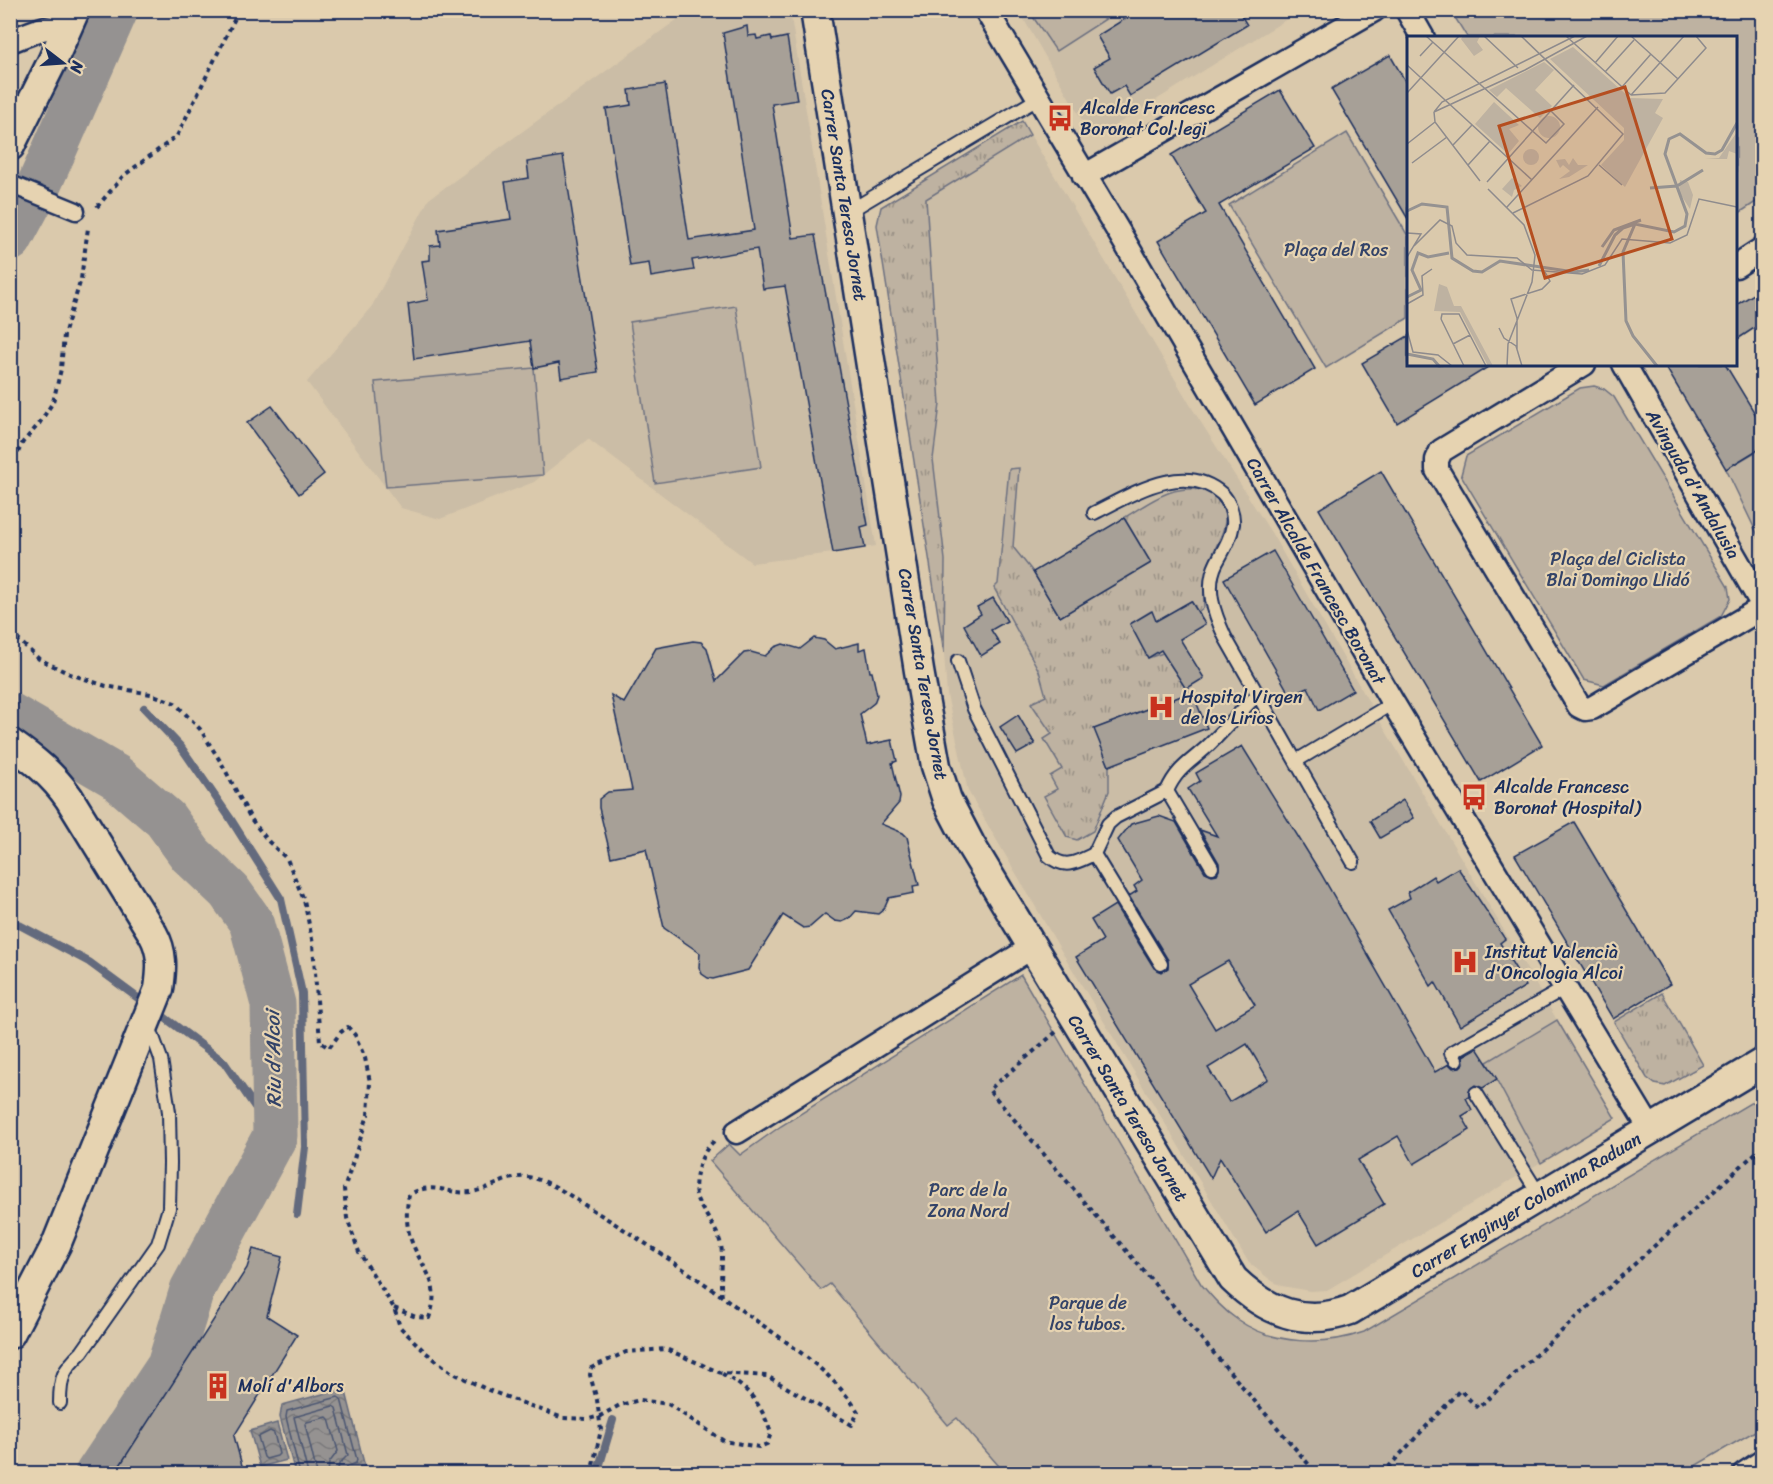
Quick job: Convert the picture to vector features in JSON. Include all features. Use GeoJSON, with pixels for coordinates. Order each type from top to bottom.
{"type":"FeatureCollection","features":[{"type":"Feature","properties":{"kind":"street","name":"Carrer Santa Teresa Jornet"},"geometry":{"type":"LineString","coordinates":[[815,10],[936,766],[947,801],[1031,948],[1233,1279],[1254,1298],[1280,1312]]}},
{"type":"Feature","properties":{"kind":"street","name":"Carrer Alcalde Francesc Boronat"},"geometry":{"type":"LineString","coordinates":[[986,10],[1393,704],[1651,1130]]}},
{"type":"Feature","properties":{"kind":"street"},"geometry":{"type":"LineString","coordinates":[[1084,177],[1374,10]]}},
{"type":"Feature","properties":{"kind":"street"},"geometry":{"type":"LineString","coordinates":[[1407,10],[1422,36]]}},
{"type":"Feature","properties":{"kind":"street"},"geometry":{"type":"LineString","coordinates":[[10,41],[71,18]]}},
{"type":"Feature","properties":{"kind":"street"},"geometry":{"type":"LineString","coordinates":[[10,146],[71,18]]}},
{"type":"Feature","properties":{"kind":"street"},"geometry":{"type":"LineString","coordinates":[[10,184],[76,211]]}},
{"type":"Feature","properties":{"kind":"street"},"geometry":{"type":"LineString","coordinates":[[1737,265],[1762,249]]}},
{"type":"Feature","properties":{"kind":"street"},"geometry":{"type":"LineString","coordinates":[[1581,366],[1441,451],[1436,465],[1579,706],[1585,709],[1592,708],[1762,606]]}},
{"type":"Feature","properties":{"kind":"street","name":"Avinguda d'Andalusia"},"geometry":{"type":"LineString","coordinates":[[1625,366],[1762,606]]}},
{"type":"Feature","properties":{"kind":"street"},"geometry":{"type":"LineString","coordinates":[[10,742],[31,757],[58,782],[159,945],[162,968],[159,989],[56,1245],[10,1334]]}},
{"type":"Feature","properties":{"kind":"street"},"geometry":{"type":"LineString","coordinates":[[737,1132],[1031,948]]}},
{"type":"Feature","properties":{"kind":"street","name":"Carrer Enginyer Colomina Raduan"},"geometry":{"type":"LineString","coordinates":[[1280,1312],[1317,1318],[1333,1317],[1350,1310],[1762,1063]]}},
{"type":"Feature","properties":{"kind":"street"},"geometry":{"type":"LineString","coordinates":[[1744,1473],[1762,1462]]}},
{"type":"Feature","properties":{"kind":"lane"},"geometry":{"type":"LineString","coordinates":[[847,213],[1039,98]]}},
{"type":"Feature","properties":{"kind":"lane"},"geometry":{"type":"LineString","coordinates":[[1094,513],[1169,480],[1200,482],[1214,487],[1226,498],[1233,520],[1231,533],[1216,564],[1211,595],[1213,610],[1248,678],[1353,862]]}},
{"type":"Feature","properties":{"kind":"lane"},"geometry":{"type":"LineString","coordinates":[[958,662],[974,709],[1049,856],[1061,864],[1070,865],[1094,854],[1108,824],[1116,817],[1167,791],[1173,777],[1184,764],[1203,750],[1258,694]]}},
{"type":"Feature","properties":{"kind":"lane"},"geometry":{"type":"LineString","coordinates":[[1296,761],[1393,704]]}},
{"type":"Feature","properties":{"kind":"lane"},"geometry":{"type":"LineString","coordinates":[[1167,791],[1212,867]]}},
{"type":"Feature","properties":{"kind":"lane"},"geometry":{"type":"LineString","coordinates":[[1094,854],[1161,964]]}},
{"type":"Feature","properties":{"kind":"lane"},"geometry":{"type":"LineString","coordinates":[[1456,1060],[1451,1053],[1565,988]]}},
{"type":"Feature","properties":{"kind":"lane"},"geometry":{"type":"LineString","coordinates":[[60,1403],[60,1387],[66,1367],[82,1352],[158,1244],[169,1208],[169,1112],[161,1059],[146,1019]]}},
{"type":"Feature","properties":{"kind":"lane"},"geometry":{"type":"LineString","coordinates":[[1476,1092],[1540,1197]]}},
{"type":"Feature","properties":{"kind":"path"},"geometry":{"type":"LineString","coordinates":[[94,213],[98,204],[123,176],[177,136],[239,10]]}},
{"type":"Feature","properties":{"kind":"path"},"geometry":{"type":"LineString","coordinates":[[10,469],[23,442],[39,424],[53,402],[61,369],[64,334],[81,279],[86,233],[90,223]]}},
{"type":"Feature","properties":{"kind":"path"},"geometry":{"type":"LineString","coordinates":[[10,632],[39,659],[70,675],[106,686],[151,694],[176,703],[200,729],[222,764],[251,819],[269,842],[287,859],[304,900],[312,944],[320,1042],[329,1048],[341,1032],[348,1027],[355,1035],[365,1058],[370,1082],[368,1115],[344,1189],[346,1218],[358,1252],[394,1308],[400,1327],[425,1352],[451,1372],[488,1390],[563,1418],[589,1419],[600,1416],[620,1405],[640,1400],[668,1404],[724,1441],[759,1447],[766,1444],[771,1433],[763,1412],[750,1393],[721,1372],[666,1349],[626,1352],[591,1368],[590,1375],[600,1416],[601,1430],[591,1473]]}},
{"type":"Feature","properties":{"kind":"path"},"geometry":{"type":"LineString","coordinates":[[1073,1018],[989,1090],[1317,1473]]}},
{"type":"Feature","properties":{"kind":"path"},"geometry":{"type":"LineString","coordinates":[[722,1296],[719,1281],[721,1245],[717,1232],[697,1198],[696,1185],[699,1166],[709,1145],[724,1136],[737,1132]]}},
{"type":"Feature","properties":{"kind":"path"},"geometry":{"type":"LineString","coordinates":[[1382,1473],[1460,1390],[1478,1408],[1762,1147]]}},
{"type":"Feature","properties":{"kind":"path"},"geometry":{"type":"LineString","coordinates":[[394,1308],[416,1317],[429,1318],[435,1302],[433,1284],[411,1238],[406,1213],[409,1195],[417,1189],[435,1187],[470,1192],[491,1187],[505,1180],[526,1177],[544,1181],[578,1201],[640,1239],[722,1296],[827,1373],[848,1395],[858,1412],[852,1425],[767,1376],[721,1372]]}},
{"type":"Feature","properties":{"kind":"shaded area"},"geometry":{"type":"Polygon","coordinates":[[[689,11],[790,11],[876,546],[752,563],[588,439],[534,482],[440,519],[401,508],[307,382],[372,306],[429,199],[689,11]]]}},
{"type":"Feature","properties":{"kind":"shaded area"},"geometry":{"type":"Polygon","coordinates":[[[1019,11],[1300,11],[1093,139],[1019,11]]]}},
{"type":"Feature","properties":{"kind":"shaded area","name":"Hospital Virgen de los Lirios"},"geometry":{"type":"Polygon","coordinates":[[[1022,121],[1195,413],[1272,534],[1615,1118],[1327,1290],[1310,1291],[1282,1286],[1249,1263],[968,791],[947,695],[944,653],[877,225],[881,207],[1022,121]]]}},
{"type":"Feature","properties":{"kind":"green space"},"geometry":{"type":"Polygon","coordinates":[[[1029,11],[1118,11],[1056,51],[1029,11]]]}},
{"type":"Feature","properties":{"kind":"green space"},"geometry":{"type":"Polygon","coordinates":[[[1451,11],[1762,11],[1762,198],[1737,214],[1737,36],[1466,36],[1451,11]]]}},
{"type":"Feature","properties":{"kind":"green space"},"geometry":{"type":"Polygon","coordinates":[[[1022,121],[1030,135],[926,199],[940,404],[933,459],[945,560],[944,653],[877,225],[881,207],[1022,121]]]}},
{"type":"Feature","properties":{"kind":"green space","name":"Plaça del Ros"},"geometry":{"type":"Polygon","coordinates":[[[1347,133],[1407,234],[1407,319],[1326,368],[1229,205],[1347,133]]]}},
{"type":"Feature","properties":{"kind":"green space"},"geometry":{"type":"Polygon","coordinates":[[[736,306],[761,467],[655,483],[630,322],[736,306]]]}},
{"type":"Feature","properties":{"kind":"green space"},"geometry":{"type":"Polygon","coordinates":[[[534,368],[543,475],[386,487],[375,382],[534,368]]]}},
{"type":"Feature","properties":{"kind":"green space","name":"Plaça del Ciclista Blai Domingo Llidó"},"geometry":{"type":"Polygon","coordinates":[[[1594,386],[1604,389],[1614,397],[1728,587],[1730,599],[1721,616],[1604,685],[1584,680],[1461,475],[1466,456],[1580,388],[1594,386]]]}},
{"type":"Feature","properties":{"kind":"green space"},"geometry":{"type":"Polygon","coordinates":[[[1762,448],[1762,544],[1726,469],[1762,448]]]}},
{"type":"Feature","properties":{"kind":"green space"},"geometry":{"type":"Polygon","coordinates":[[[1019,468],[1013,547],[1033,572],[1060,617],[1151,563],[1124,518],[1145,505],[1164,494],[1175,491],[1197,489],[1210,491],[1219,501],[1225,518],[1224,527],[1206,575],[1204,607],[1198,612],[1191,601],[1156,621],[1151,611],[1130,624],[1148,658],[1163,653],[1186,689],[1192,692],[1095,729],[1109,766],[1109,791],[1093,831],[1077,840],[1067,837],[1044,796],[1057,789],[1050,776],[1062,769],[1044,739],[1052,734],[1031,703],[1046,696],[1039,671],[994,588],[998,584],[1009,469],[1019,468]]]}},
{"type":"Feature","properties":{"kind":"green space","name":"Parc de la Zona Nord"},"geometry":{"type":"Polygon","coordinates":[[[1021,975],[1201,1284],[1223,1308],[1238,1320],[1267,1334],[1300,1341],[1333,1340],[1364,1332],[1762,1096],[1762,1427],[1683,1473],[1005,1473],[957,1418],[948,1425],[830,1284],[821,1290],[710,1161],[729,1144],[740,1155],[781,1126],[1021,975]]]}},
{"type":"Feature","properties":{"kind":"green space"},"geometry":{"type":"Polygon","coordinates":[[[1662,993],[1703,1065],[1665,1086],[1655,1084],[1647,1078],[1614,1022],[1662,993]]]}},
{"type":"Feature","properties":{"kind":"green space"},"geometry":{"type":"Polygon","coordinates":[[[1557,1020],[1615,1118],[1541,1163],[1487,1062],[1557,1020]]]}},
{"type":"Feature","properties":{"kind":"water"},"geometry":{"type":"Polygon","coordinates":[[[345,1388],[365,1467],[340,1473],[295,1473],[280,1417],[282,1405],[345,1388]]]}},
{"type":"Feature","properties":{"kind":"water"},"geometry":{"type":"Polygon","coordinates":[[[277,1423],[287,1460],[260,1467],[250,1431],[277,1423]]]}},
{"type":"Feature","properties":{"kind":"building"},"geometry":{"type":"Polygon","coordinates":[[[1139,10],[1238,10],[1247,25],[1130,96],[1124,86],[1110,94],[1094,67],[1110,58],[1097,36],[1139,10]]]}},
{"type":"Feature","properties":{"kind":"building"},"geometry":{"type":"Polygon","coordinates":[[[747,26],[748,36],[756,35],[757,39],[771,36],[772,40],[787,37],[797,100],[772,104],[793,238],[815,235],[868,525],[861,527],[865,548],[833,553],[785,286],[763,289],[757,249],[692,260],[694,270],[651,277],[649,263],[630,266],[606,109],[631,105],[629,90],[665,84],[689,240],[754,230],[723,33],[747,26]]]}},
{"type":"Feature","properties":{"kind":"building"},"geometry":{"type":"Polygon","coordinates":[[[1390,55],[1407,84],[1407,217],[1331,89],[1390,55]]]}},
{"type":"Feature","properties":{"kind":"building"},"geometry":{"type":"Polygon","coordinates":[[[1280,90],[1315,148],[1219,205],[1315,369],[1255,405],[1158,241],[1206,213],[1171,155],[1280,90]]]}},
{"type":"Feature","properties":{"kind":"building"},"geometry":{"type":"Polygon","coordinates":[[[563,156],[598,372],[561,378],[559,363],[534,368],[530,341],[414,359],[408,304],[428,300],[422,261],[430,260],[430,246],[440,245],[438,230],[511,219],[505,182],[529,178],[527,162],[563,156]]]}},
{"type":"Feature","properties":{"kind":"building"},"geometry":{"type":"Polygon","coordinates":[[[1762,289],[1762,323],[1737,339],[1737,304],[1762,289]]]}},
{"type":"Feature","properties":{"kind":"building"},"geometry":{"type":"Polygon","coordinates":[[[1407,337],[1407,366],[1490,366],[1397,423],[1362,363],[1407,337]]]}},
{"type":"Feature","properties":{"kind":"building"},"geometry":{"type":"Polygon","coordinates":[[[1665,366],[1726,366],[1762,425],[1762,447],[1726,469],[1665,366]]]}},
{"type":"Feature","properties":{"kind":"building"},"geometry":{"type":"Polygon","coordinates":[[[272,406],[324,474],[299,494],[247,423],[272,406]]]}},
{"type":"Feature","properties":{"kind":"building"},"geometry":{"type":"Polygon","coordinates":[[[1381,471],[1542,745],[1481,782],[1319,509],[1381,471]]]}},
{"type":"Feature","properties":{"kind":"building"},"geometry":{"type":"Polygon","coordinates":[[[1124,518],[1151,563],[1060,617],[1033,572],[1124,518]]]}},
{"type":"Feature","properties":{"kind":"building"},"geometry":{"type":"Polygon","coordinates":[[[1273,551],[1353,690],[1319,710],[1308,687],[1290,695],[1224,579],[1273,551]]]}},
{"type":"Feature","properties":{"kind":"building"},"geometry":{"type":"Polygon","coordinates":[[[993,598],[1007,621],[991,630],[1000,644],[981,656],[964,625],[981,614],[977,607],[993,598]]]}},
{"type":"Feature","properties":{"kind":"building"},"geometry":{"type":"Polygon","coordinates":[[[1191,601],[1205,624],[1180,639],[1204,678],[1186,689],[1161,650],[1148,658],[1130,624],[1152,611],[1156,621],[1191,601]]]}},
{"type":"Feature","properties":{"kind":"building"},"geometry":{"type":"Polygon","coordinates":[[[814,638],[824,640],[835,649],[859,643],[859,650],[866,648],[877,695],[874,703],[860,714],[867,745],[892,740],[897,761],[892,763],[900,797],[899,803],[881,824],[907,837],[919,885],[913,886],[914,893],[889,898],[884,909],[878,914],[856,911],[849,919],[842,922],[835,921],[825,914],[810,927],[803,928],[783,915],[748,970],[713,979],[708,978],[702,974],[699,967],[700,953],[664,928],[646,849],[611,857],[599,808],[599,799],[608,792],[632,790],[611,695],[624,703],[656,648],[693,641],[701,642],[707,648],[716,681],[744,653],[751,652],[765,656],[775,647],[783,644],[800,649],[814,638]]]}},
{"type":"Feature","properties":{"kind":"building"},"geometry":{"type":"Polygon","coordinates":[[[1192,692],[1207,728],[1109,766],[1094,729],[1192,692]]]}},
{"type":"Feature","properties":{"kind":"building"},"geometry":{"type":"Polygon","coordinates":[[[1018,715],[1035,744],[1017,754],[1000,727],[1018,715]]]}},
{"type":"Feature","properties":{"kind":"building"},"geometry":{"type":"Polygon","coordinates":[[[1242,746],[1320,872],[1435,1072],[1449,1064],[1453,1068],[1460,1067],[1464,1063],[1463,1056],[1477,1048],[1497,1079],[1483,1088],[1475,1085],[1469,1090],[1469,1097],[1466,1098],[1472,1110],[1462,1116],[1470,1130],[1414,1164],[1398,1136],[1358,1160],[1384,1204],[1318,1244],[1298,1211],[1266,1232],[1220,1158],[1211,1178],[1076,957],[1103,940],[1091,920],[1115,905],[1154,968],[1161,972],[1168,968],[1168,960],[1129,896],[1137,891],[1134,886],[1142,880],[1118,840],[1131,824],[1159,816],[1176,822],[1205,872],[1212,875],[1217,874],[1219,863],[1200,830],[1217,836],[1188,789],[1200,781],[1196,773],[1242,746]],[[1228,961],[1188,984],[1215,1029],[1255,1005],[1228,961]],[[1247,1044],[1208,1068],[1229,1102],[1268,1079],[1247,1044]]]}},
{"type":"Feature","properties":{"kind":"building"},"geometry":{"type":"Polygon","coordinates":[[[1403,800],[1414,818],[1380,838],[1370,821],[1403,800]]]}},
{"type":"Feature","properties":{"kind":"building"},"geometry":{"type":"Polygon","coordinates":[[[1574,822],[1670,984],[1613,1019],[1515,855],[1574,822]]]}},
{"type":"Feature","properties":{"kind":"building","name":"Institut Valencià d'Oncologia Alcoi"},"geometry":{"type":"Polygon","coordinates":[[[1458,868],[1505,939],[1500,943],[1526,986],[1460,1026],[1435,982],[1431,986],[1388,910],[1410,898],[1408,892],[1433,876],[1436,881],[1458,868]]]}},
{"type":"Feature","properties":{"kind":"building","name":"Molí d'Albors"},"geometry":{"type":"Polygon","coordinates":[[[253,1249],[282,1257],[267,1316],[297,1335],[234,1436],[244,1473],[115,1473],[247,1268],[253,1249]]]}},
{"type":"Feature","properties":{"kind":"waterway","name":"Riu d'Alcoi"},"geometry":{"type":"LineString","coordinates":[[10,239],[39,185],[116,10]]}},
{"type":"Feature","properties":{"kind":"waterway"},"geometry":{"type":"LineString","coordinates":[[144,708],[181,747],[230,818],[281,899],[302,993],[305,1147],[297,1214]]}},
{"type":"Feature","properties":{"kind":"waterway","name":"Riu d'Alcoi"},"geometry":{"type":"LineString","coordinates":[[10,715],[115,776],[165,819],[191,855],[229,891],[251,922],[273,1004],[275,1136],[192,1290],[169,1366],[97,1474]]}},
{"type":"Feature","properties":{"kind":"waterway"},"geometry":{"type":"LineString","coordinates":[[10,920],[89,962],[146,1004]]}},
{"type":"Feature","properties":{"kind":"waterway"},"geometry":{"type":"LineString","coordinates":[[156,1011],[224,1062],[275,1136]]}},
{"type":"Feature","properties":{"kind":"waterway"},"geometry":{"type":"LineString","coordinates":[[597,1474],[613,1420]]}},
{"type":"Feature","properties":{"kind":"place","name":"Alcalde Francesc Boronat Col·legi"},"geometry":{"type":"Point","coordinates":[1060,118]}},
{"type":"Feature","properties":{"kind":"place","name":"Hospital Virgen de los Lirios"},"geometry":{"type":"Point","coordinates":[1161,707]}},
{"type":"Feature","properties":{"kind":"place","name":"Alcalde Francesc Boronat (Hospital)"},"geometry":{"type":"Point","coordinates":[1474,797]}},
{"type":"Feature","properties":{"kind":"place","name":"Institut Valencià d'Oncologia Alcoi"},"geometry":{"type":"Point","coordinates":[1465,962]}},
{"type":"Feature","properties":{"kind":"place","name":"Molí d'Albors"},"geometry":{"type":"Point","coordinates":[218,1386]}},
{"type":"Feature","properties":{"kind":"park label","name":"Parque de los tubos."},"geometry":{"type":"Point","coordinates":[1088,1313]}}]}
